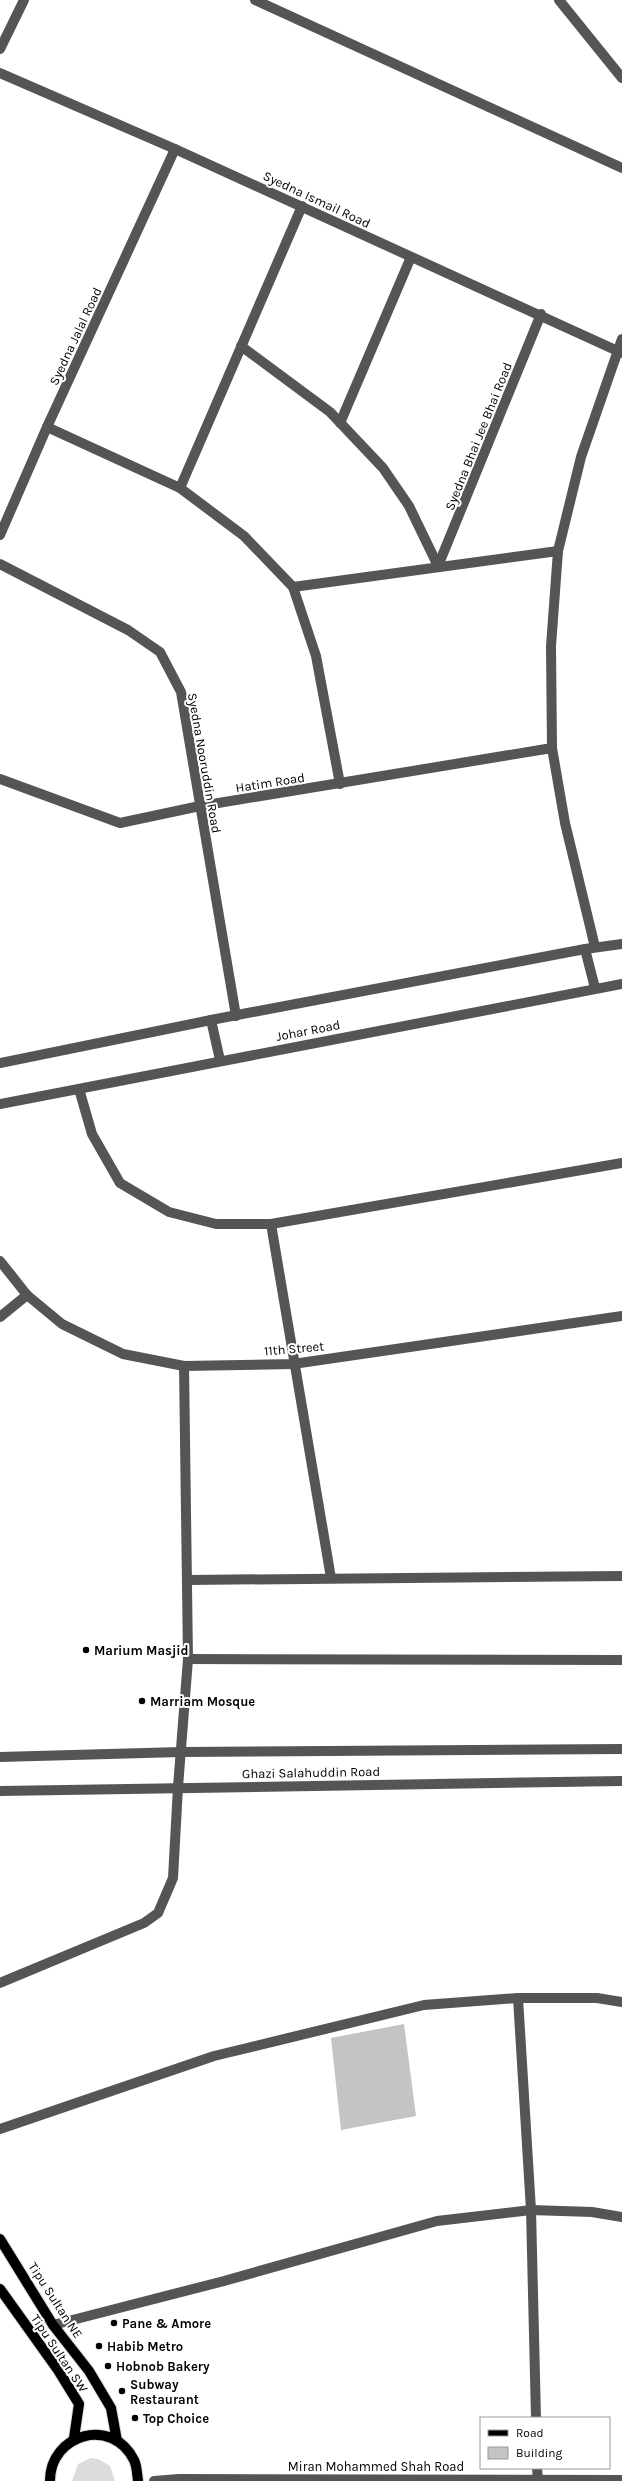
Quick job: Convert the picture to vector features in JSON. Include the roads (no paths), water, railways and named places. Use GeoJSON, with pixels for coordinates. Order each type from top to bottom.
{"type":"FeatureCollection","features":[{"type":"Feature","properties":{"kind":"main road","name":"Tipu Sultan NE"},"geometry":{"type":"LineString","coordinates":[[0,2239],[53,2325],[89,2371],[111,2408],[117,2441]]}},
{"type":"Feature","properties":{"kind":"main road","name":"Tipu Sultan SW"},"geometry":{"type":"LineString","coordinates":[[0,2289],[58,2370],[79,2404],[74,2438]]}},
{"type":"Feature","properties":{"kind":"main road"},"geometry":{"type":"LineString","coordinates":[[50,2481],[50,2471],[57,2454],[74,2438],[87,2435],[102,2435],[117,2441],[126,2448],[134,2461],[138,2481]]}},
{"type":"Feature","properties":{"kind":"street"},"geometry":{"type":"LineString","coordinates":[[0,49],[24,0]]}},
{"type":"Feature","properties":{"kind":"street"},"geometry":{"type":"LineString","coordinates":[[255,0],[622,168]]}},
{"type":"Feature","properties":{"kind":"street"},"geometry":{"type":"LineString","coordinates":[[558,0],[622,78]]}},
{"type":"Feature","properties":{"kind":"street","name":"Syedna Ismail Road"},"geometry":{"type":"LineString","coordinates":[[0,73],[302,206],[411,257],[542,314],[620,352]]}},
{"type":"Feature","properties":{"kind":"street","name":"Syedna Jalal Road"},"geometry":{"type":"LineString","coordinates":[[0,535],[47,427],[175,149]]}},
{"type":"Feature","properties":{"kind":"street"},"geometry":{"type":"LineString","coordinates":[[180,488],[302,206]]}},
{"type":"Feature","properties":{"kind":"street"},"geometry":{"type":"LineString","coordinates":[[340,423],[411,257]]}},
{"type":"Feature","properties":{"kind":"street","name":"Syedna Bhai Jee Bhai Road"},"geometry":{"type":"LineString","coordinates":[[438,566],[542,314]]}},
{"type":"Feature","properties":{"kind":"street"},"geometry":{"type":"LineString","coordinates":[[595,988],[590,948],[565,823],[552,748],[551,646],[558,551],[581,457],[620,352],[622,339]]}},
{"type":"Feature","properties":{"kind":"street"},"geometry":{"type":"LineString","coordinates":[[241,346],[330,412],[383,468],[409,506],[438,566]]}},
{"type":"Feature","properties":{"kind":"street"},"geometry":{"type":"LineString","coordinates":[[47,427],[180,488],[244,536],[293,587],[316,656],[340,784]]}},
{"type":"Feature","properties":{"kind":"street"},"geometry":{"type":"LineString","coordinates":[[293,587],[438,566],[558,551]]}},
{"type":"Feature","properties":{"kind":"street","name":"Syedna Nooruddin Road"},"geometry":{"type":"LineString","coordinates":[[0,564],[128,630],[160,652],[181,692],[236,1016]]}},
{"type":"Feature","properties":{"kind":"street","name":"Hatim Road"},"geometry":{"type":"LineString","coordinates":[[0,778],[120,823],[200,806],[552,748]]}},
{"type":"Feature","properties":{"kind":"street"},"geometry":{"type":"LineString","coordinates":[[0,1062],[210,1020],[590,948],[622,944]]}},
{"type":"Feature","properties":{"kind":"street","name":"Johar Road"},"geometry":{"type":"LineString","coordinates":[[0,1104],[220,1060],[622,984]]}},
{"type":"Feature","properties":{"kind":"street"},"geometry":{"type":"LineString","coordinates":[[210,1020],[220,1060]]}},
{"type":"Feature","properties":{"kind":"street"},"geometry":{"type":"LineString","coordinates":[[78,1089],[92,1134],[120,1183],[169,1212],[216,1224],[271,1224],[622,1163]]}},
{"type":"Feature","properties":{"kind":"street"},"geometry":{"type":"LineString","coordinates":[[271,1224],[293,1364],[331,1578]]}},
{"type":"Feature","properties":{"kind":"street","name":"11th Street"},"geometry":{"type":"LineString","coordinates":[[0,1261],[27,1295],[62,1324],[123,1354],[184,1366],[293,1364],[622,1316]]}},
{"type":"Feature","properties":{"kind":"street"},"geometry":{"type":"LineString","coordinates":[[0,1317],[27,1295]]}},
{"type":"Feature","properties":{"kind":"street"},"geometry":{"type":"LineString","coordinates":[[0,1983],[144,1923],[158,1913],[173,1878],[178,1787],[188,1659],[184,1366]]}},
{"type":"Feature","properties":{"kind":"street"},"geometry":{"type":"LineString","coordinates":[[188,1580],[622,1576]]}},
{"type":"Feature","properties":{"kind":"street"},"geometry":{"type":"LineString","coordinates":[[188,1659],[622,1660]]}},
{"type":"Feature","properties":{"kind":"street","name":"Ghazi Salahuddin Road"},"geometry":{"type":"LineString","coordinates":[[0,1757],[181,1752],[622,1749]]}},
{"type":"Feature","properties":{"kind":"street","name":"Ghazi Salahuddin Road"},"geometry":{"type":"LineString","coordinates":[[0,1791],[622,1781]]}},
{"type":"Feature","properties":{"kind":"street"},"geometry":{"type":"LineString","coordinates":[[518,1998],[531,2210],[536,2417]]}},
{"type":"Feature","properties":{"kind":"street"},"geometry":{"type":"LineString","coordinates":[[0,2129],[214,2056],[424,2005],[518,1998],[597,1998],[622,2002]]}},
{"type":"Feature","properties":{"kind":"street"},"geometry":{"type":"LineString","coordinates":[[53,2325],[224,2281],[436,2221],[531,2210],[592,2212],[622,2217]]}},
{"type":"Feature","properties":{"kind":"street"},"geometry":{"type":"LineString","coordinates":[[537,2469],[538,2480]]}},
{"type":"Feature","properties":{"kind":"street","name":"Miran Mohammed Shah Road"},"geometry":{"type":"LineString","coordinates":[[154,2481],[179,2479],[622,2480]]}},
{"type":"Feature","properties":{"kind":"place","name":"Marium Masjid"},"geometry":{"type":"Point","coordinates":[86,1650]}},
{"type":"Feature","properties":{"kind":"place","name":"Marriam Mosque"},"geometry":{"type":"Point","coordinates":[142,1701]}},
{"type":"Feature","properties":{"kind":"place","name":"Pane & Amore"},"geometry":{"type":"Point","coordinates":[114,2323]}},
{"type":"Feature","properties":{"kind":"place","name":"Habib Metro"},"geometry":{"type":"Point","coordinates":[99,2346]}},
{"type":"Feature","properties":{"kind":"place","name":"Hobnob Bakery"},"geometry":{"type":"Point","coordinates":[108,2366]}},
{"type":"Feature","properties":{"kind":"place","name":"Subway Restaurant"},"geometry":{"type":"Point","coordinates":[122,2391]}},
{"type":"Feature","properties":{"kind":"place","name":"Top Choice"},"geometry":{"type":"Point","coordinates":[135,2418]}}]}
